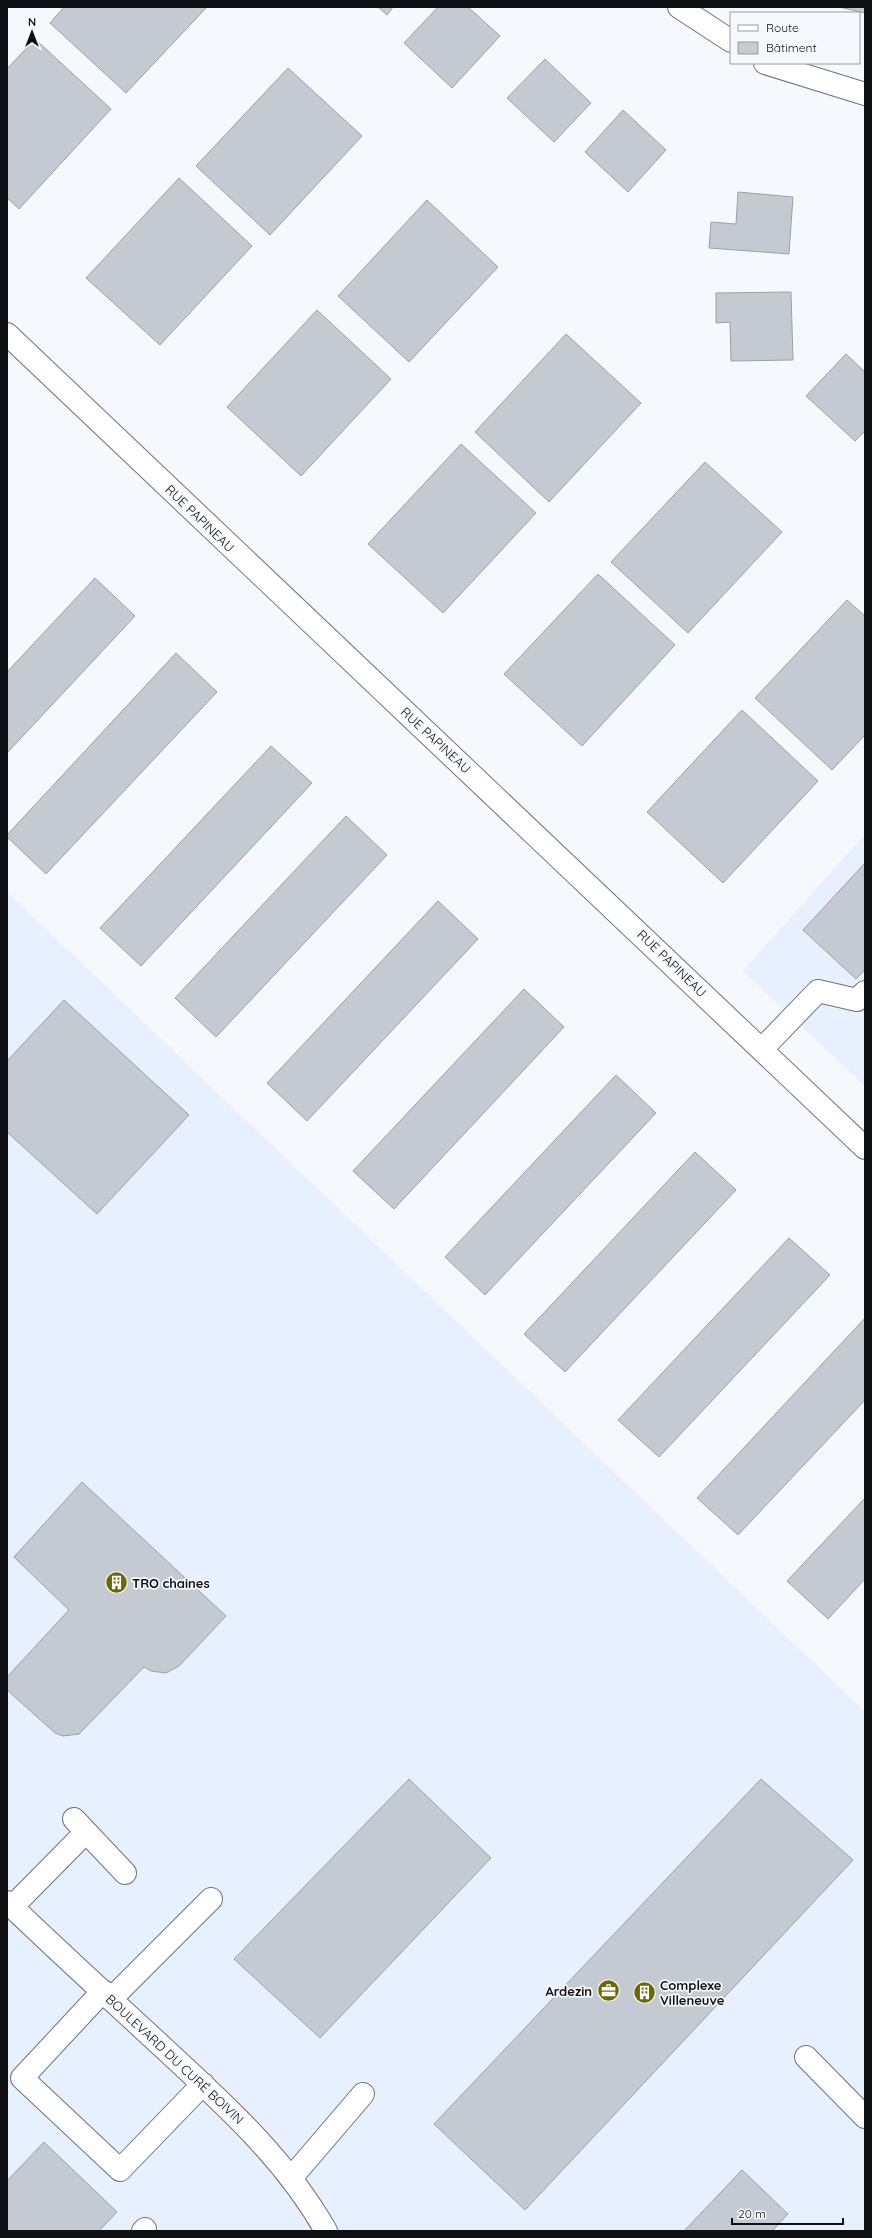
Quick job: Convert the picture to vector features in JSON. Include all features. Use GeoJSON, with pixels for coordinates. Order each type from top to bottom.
{"type":"FeatureCollection","features":[{"type":"Feature","properties":{"kind":"street"},"geometry":{"type":"LineString","coordinates":[[679,7],[730,40]]}},
{"type":"Feature","properties":{"kind":"street"},"geometry":{"type":"LineString","coordinates":[[768,64],[865,94]]}},
{"type":"Feature","properties":{"kind":"street","name":"RUE PAPINEAU"},"geometry":{"type":"LineString","coordinates":[[7,334],[865,1148]]}},
{"type":"Feature","properties":{"kind":"street"},"geometry":{"type":"LineString","coordinates":[[762,1049],[818,991],[857,1000],[865,992]]}},
{"type":"Feature","properties":{"kind":"street"},"geometry":{"type":"LineString","coordinates":[[9,1904],[80,1826],[125,1873]]}},
{"type":"Feature","properties":{"kind":"street"},"geometry":{"type":"LineString","coordinates":[[203,2084],[120,2170],[22,2078],[211,1899]]}},
{"type":"Feature","properties":{"kind":"street","name":"BOULEVARD DU CURÉ BOIVIN"},"geometry":{"type":"LineString","coordinates":[[9,1904],[203,2084],[264,2145],[292,2177],[326,2231]]}},
{"type":"Feature","properties":{"kind":"street"},"geometry":{"type":"LineString","coordinates":[[806,2057],[865,2117]]}},
{"type":"Feature","properties":{"kind":"street"},"geometry":{"type":"LineString","coordinates":[[292,2177],[363,2094]]}},
{"type":"Feature","properties":{"kind":"shaded area"},"geometry":{"type":"Polygon","coordinates":[[[865,834],[865,1086],[743,971],[865,834]]]}},
{"type":"Feature","properties":{"kind":"shaded area"},"geometry":{"type":"Polygon","coordinates":[[[7,892],[865,1712],[865,2231],[7,2231],[7,892]]]}},
{"type":"Feature","properties":{"kind":"building"},"geometry":{"type":"Polygon","coordinates":[[[64,7],[207,7],[126,93],[50,23],[64,7]]]}},
{"type":"Feature","properties":{"kind":"building"},"geometry":{"type":"Polygon","coordinates":[[[378,7],[393,7],[387,15],[378,7]]]}},
{"type":"Feature","properties":{"kind":"building"},"geometry":{"type":"Polygon","coordinates":[[[438,7],[468,7],[500,36],[452,88],[404,43],[438,7]]]}},
{"type":"Feature","properties":{"kind":"building"},"geometry":{"type":"Polygon","coordinates":[[[839,7],[865,7],[865,13],[839,7]]]}},
{"type":"Feature","properties":{"kind":"building"},"geometry":{"type":"Polygon","coordinates":[[[35,39],[111,109],[19,209],[7,198],[7,69],[35,39]]]}},
{"type":"Feature","properties":{"kind":"building"},"geometry":{"type":"Polygon","coordinates":[[[545,59],[591,103],[554,142],[507,98],[545,59]]]}},
{"type":"Feature","properties":{"kind":"building"},"geometry":{"type":"Polygon","coordinates":[[[288,68],[362,136],[270,235],[196,166],[288,68]]]}},
{"type":"Feature","properties":{"kind":"building"},"geometry":{"type":"Polygon","coordinates":[[[623,110],[666,150],[628,192],[585,152],[623,110]]]}},
{"type":"Feature","properties":{"kind":"building"},"geometry":{"type":"Polygon","coordinates":[[[179,178],[252,246],[160,345],[86,278],[179,178]]]}},
{"type":"Feature","properties":{"kind":"building"},"geometry":{"type":"Polygon","coordinates":[[[738,192],[793,197],[789,254],[709,248],[711,222],[736,224],[738,192]]]}},
{"type":"Feature","properties":{"kind":"building"},"geometry":{"type":"Polygon","coordinates":[[[427,200],[498,267],[409,362],[338,296],[427,200]]]}},
{"type":"Feature","properties":{"kind":"building"},"geometry":{"type":"Polygon","coordinates":[[[791,292],[793,360],[731,361],[730,322],[716,323],[716,293],[791,292]]]}},
{"type":"Feature","properties":{"kind":"building"},"geometry":{"type":"Polygon","coordinates":[[[317,310],[391,379],[301,476],[227,407],[317,310]]]}},
{"type":"Feature","properties":{"kind":"building"},"geometry":{"type":"Polygon","coordinates":[[[566,334],[641,403],[549,502],[475,432],[566,334]]]}},
{"type":"Feature","properties":{"kind":"building"},"geometry":{"type":"Polygon","coordinates":[[[846,354],[865,372],[865,431],[855,441],[806,396],[846,354]]]}},
{"type":"Feature","properties":{"kind":"building"},"geometry":{"type":"Polygon","coordinates":[[[461,444],[536,513],[443,613],[368,544],[461,444]]]}},
{"type":"Feature","properties":{"kind":"building"},"geometry":{"type":"Polygon","coordinates":[[[705,462],[782,532],[688,633],[611,562],[705,462]]]}},
{"type":"Feature","properties":{"kind":"building"},"geometry":{"type":"Polygon","coordinates":[[[598,574],[675,645],[582,746],[504,674],[598,574]]]}},
{"type":"Feature","properties":{"kind":"building"},"geometry":{"type":"Polygon","coordinates":[[[95,578],[135,616],[7,753],[7,672],[95,578]]]}},
{"type":"Feature","properties":{"kind":"building"},"geometry":{"type":"Polygon","coordinates":[[[847,600],[865,616],[865,735],[832,770],[755,698],[847,600]]]}},
{"type":"Feature","properties":{"kind":"building"},"geometry":{"type":"Polygon","coordinates":[[[176,653],[217,692],[46,874],[7,837],[7,835],[176,653]]]}},
{"type":"Feature","properties":{"kind":"building"},"geometry":{"type":"Polygon","coordinates":[[[742,710],[818,781],[723,883],[647,812],[742,710]]]}},
{"type":"Feature","properties":{"kind":"building"},"geometry":{"type":"Polygon","coordinates":[[[271,746],[312,783],[141,966],[100,928],[271,746]]]}},
{"type":"Feature","properties":{"kind":"building"},"geometry":{"type":"Polygon","coordinates":[[[346,816],[387,855],[216,1037],[175,998],[346,816]]]}},
{"type":"Feature","properties":{"kind":"building"},"geometry":{"type":"Polygon","coordinates":[[[865,863],[865,970],[856,979],[803,930],[865,863]]]}},
{"type":"Feature","properties":{"kind":"building"},"geometry":{"type":"Polygon","coordinates":[[[438,901],[478,939],[307,1121],[267,1083],[438,901]]]}},
{"type":"Feature","properties":{"kind":"building"},"geometry":{"type":"Polygon","coordinates":[[[524,989],[564,1027],[394,1209],[353,1171],[524,989]]]}},
{"type":"Feature","properties":{"kind":"building"},"geometry":{"type":"Polygon","coordinates":[[[64,1000],[189,1115],[97,1214],[7,1132],[7,1061],[64,1000]]]}},
{"type":"Feature","properties":{"kind":"building"},"geometry":{"type":"Polygon","coordinates":[[[616,1075],[656,1113],[485,1295],[445,1257],[616,1075]]]}},
{"type":"Feature","properties":{"kind":"building"},"geometry":{"type":"Polygon","coordinates":[[[695,1152],[736,1190],[565,1372],[524,1334],[695,1152]]]}},
{"type":"Feature","properties":{"kind":"building"},"geometry":{"type":"Polygon","coordinates":[[[789,1238],[830,1275],[659,1457],[618,1420],[789,1238]]]}},
{"type":"Feature","properties":{"kind":"building"},"geometry":{"type":"Polygon","coordinates":[[[865,1318],[865,1400],[738,1535],[697,1498],[865,1318]]]}},
{"type":"Feature","properties":{"kind":"building","name":"TRO chaines"},"geometry":{"type":"Polygon","coordinates":[[[82,1482],[226,1616],[179,1666],[166,1673],[151,1671],[144,1667],[79,1734],[63,1736],[55,1733],[7,1690],[7,1677],[69,1610],[14,1557],[82,1482]]]}},
{"type":"Feature","properties":{"kind":"building"},"geometry":{"type":"Polygon","coordinates":[[[865,1498],[865,1579],[828,1619],[787,1581],[865,1498]]]}},
{"type":"Feature","properties":{"kind":"building"},"geometry":{"type":"Polygon","coordinates":[[[409,1779],[491,1858],[320,2038],[234,1959],[409,1779]]]}},
{"type":"Feature","properties":{"kind":"building","name":"Complexe Villeneuve"},"geometry":{"type":"Polygon","coordinates":[[[761,1779],[853,1860],[525,2210],[434,2124],[761,1779]]]}},
{"type":"Feature","properties":{"kind":"building"},"geometry":{"type":"Polygon","coordinates":[[[44,2142],[117,2212],[99,2231],[7,2231],[7,2181],[44,2142]]]}},
{"type":"Feature","properties":{"kind":"building"},"geometry":{"type":"Polygon","coordinates":[[[742,2170],[788,2214],[772,2231],[684,2231],[742,2170]]]}},
{"type":"Feature","properties":{"kind":"place","name":"TRO chaines"},"geometry":{"type":"Point","coordinates":[116,1583]}},
{"type":"Feature","properties":{"kind":"place","name":"Ardezin"},"geometry":{"type":"Point","coordinates":[608,1991]}},
{"type":"Feature","properties":{"kind":"place","name":"Complexe Villeneuve"},"geometry":{"type":"Point","coordinates":[644,1992]}}]}
